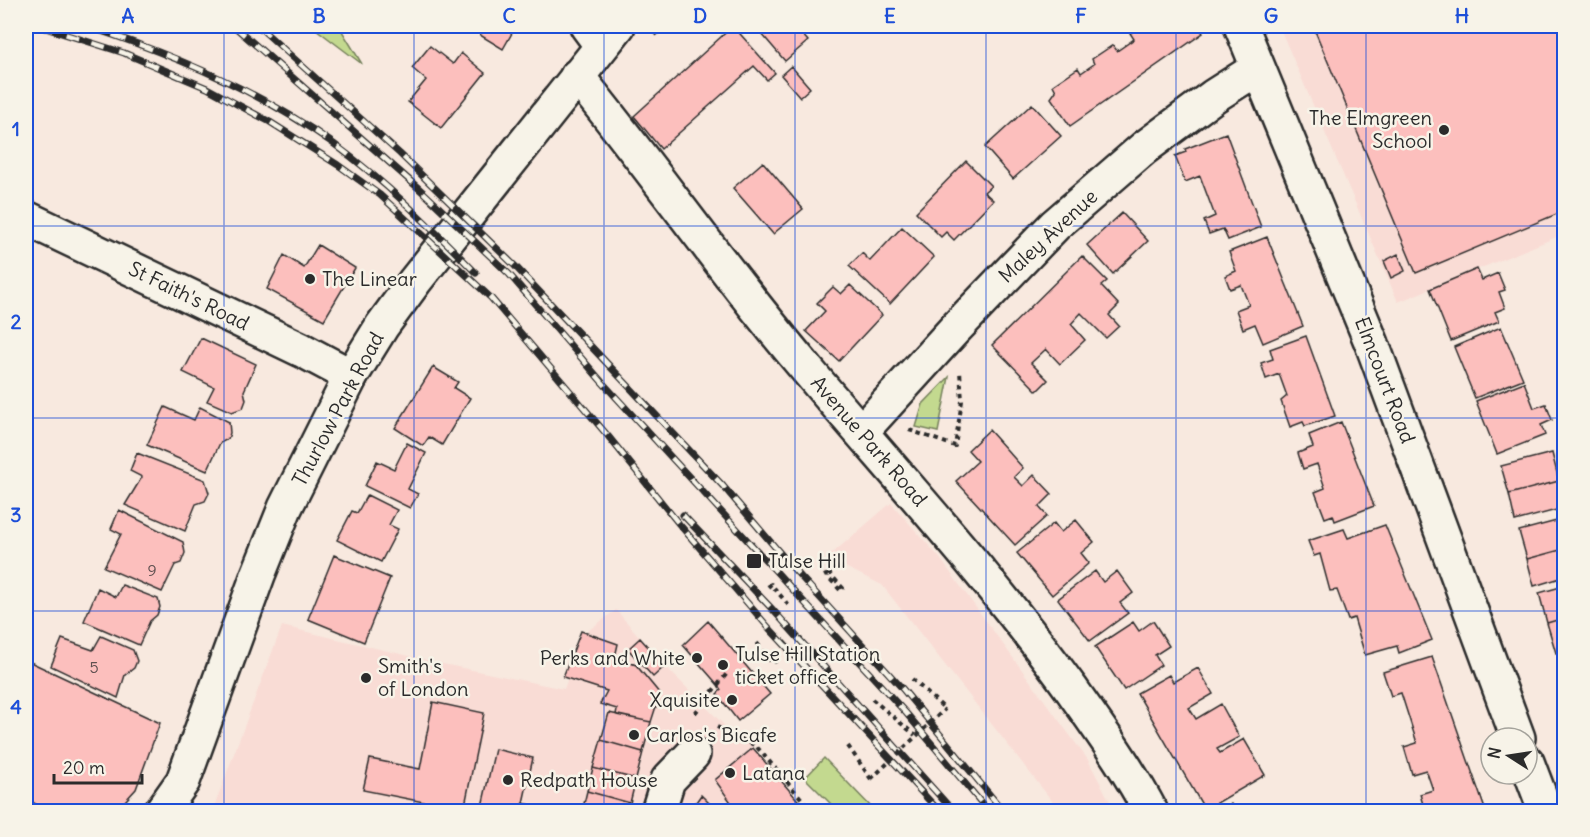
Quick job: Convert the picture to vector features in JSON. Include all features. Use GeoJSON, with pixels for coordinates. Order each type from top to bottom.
{"type":"FeatureCollection","features":[{"type":"Feature","properties":{"kind":"main road","name":"Elmcourt Road"},"geometry":{"type":"LineString","coordinates":[[1241,26],[1372,344],[1514,726]]}},
{"type":"Feature","properties":{"kind":"main road","name":"Thurlow Park Road"},"geometry":{"type":"LineString","coordinates":[[161,812],[183,781],[258,575],[285,508],[351,376],[382,326],[415,281],[577,76],[602,32]]}},
{"type":"Feature","properties":{"kind":"main road","name":"Maley Avenue"},"geometry":{"type":"LineString","coordinates":[[861,432],[970,312],[1055,225],[1144,148],[1214,96],[1258,68]]}},
{"type":"Feature","properties":{"kind":"main road","name":"Avenue Park Road"},"geometry":{"type":"LineString","coordinates":[[577,76],[721,265],[971,559],[1036,641],[1120,758],[1151,812]]}},
{"type":"Feature","properties":{"kind":"main road","name":"St Faith's Road"},"geometry":{"type":"LineString","coordinates":[[26,218],[302,350],[351,376]]}},
{"type":"Feature","properties":{"kind":"main road"},"geometry":{"type":"LineString","coordinates":[[658,812],[668,780],[693,754]]}},
{"type":"Feature","properties":{"kind":"main road"},"geometry":{"type":"LineString","coordinates":[[183,781],[192,812]]}},
{"type":"Feature","properties":{"kind":"main road"},"geometry":{"type":"LineString","coordinates":[[1536,786],[1546,812]]}},
{"type":"Feature","properties":{"kind":"path"},"geometry":{"type":"LineString","coordinates":[[909,430],[955,446],[962,401],[961,388]]}},
{"type":"Feature","properties":{"kind":"path"},"geometry":{"type":"LineString","coordinates":[[824,576],[826,575],[841,591],[843,588],[826,570]]}},
{"type":"Feature","properties":{"kind":"path"},"geometry":{"type":"LineString","coordinates":[[768,587],[771,584],[790,607]]}},
{"type":"Feature","properties":{"kind":"path"},"geometry":{"type":"LineString","coordinates":[[757,643],[772,663],[776,661]]}},
{"type":"Feature","properties":{"kind":"path"},"geometry":{"type":"LineString","coordinates":[[695,713],[729,671]]}},
{"type":"Feature","properties":{"kind":"path"},"geometry":{"type":"LineString","coordinates":[[848,746],[871,779],[945,709],[912,679]]}},
{"type":"Feature","properties":{"kind":"path"},"geometry":{"type":"LineString","coordinates":[[872,699],[915,735]]}},
{"type":"Feature","properties":{"kind":"path"},"geometry":{"type":"LineString","coordinates":[[717,727],[756,746],[813,812]]}},
{"type":"Feature","properties":{"kind":"shaded area","name":"The Elmgreen School"},"geometry":{"type":"Polygon","coordinates":[[[1279,26],[1564,26],[1564,234],[1398,302],[1279,26]]]}},
{"type":"Feature","properties":{"kind":"shaded area"},"geometry":{"type":"Polygon","coordinates":[[[891,503],[939,557],[1088,760],[1115,811],[1060,811],[882,585],[827,558],[891,503]]]}},
{"type":"Feature","properties":{"kind":"shaded area"},"geometry":{"type":"Polygon","coordinates":[[[616,610],[665,666],[736,737],[747,739],[799,811],[212,812],[282,626],[443,664],[564,689],[585,633],[616,610]]]}},
{"type":"Feature","properties":{"kind":"green space"},"geometry":{"type":"Polygon","coordinates":[[[312,26],[339,26],[362,64],[312,26]]]}},
{"type":"Feature","properties":{"kind":"green space"},"geometry":{"type":"Polygon","coordinates":[[[949,377],[938,432],[916,427],[923,404],[949,377]]]}},
{"type":"Feature","properties":{"kind":"green space"},"geometry":{"type":"Polygon","coordinates":[[[824,758],[875,811],[838,811],[805,778],[824,758]]]}},
{"type":"Feature","properties":{"kind":"building"},"geometry":{"type":"Polygon","coordinates":[[[486,26],[516,26],[503,49],[480,35],[486,26]]]}},
{"type":"Feature","properties":{"kind":"building"},"geometry":{"type":"Polygon","coordinates":[[[733,26],[775,73],[767,80],[754,66],[661,149],[634,116],[733,26]]]}},
{"type":"Feature","properties":{"kind":"building"},"geometry":{"type":"Polygon","coordinates":[[[755,26],[795,26],[808,41],[785,61],[755,26]]]}},
{"type":"Feature","properties":{"kind":"building"},"geometry":{"type":"Polygon","coordinates":[[[1141,26],[1198,26],[1203,33],[1070,126],[1051,98],[1056,91],[1053,85],[1078,68],[1081,73],[1094,64],[1092,59],[1113,45],[1117,51],[1134,39],[1130,33],[1141,26]]]}},
{"type":"Feature","properties":{"kind":"building","name":"The Elmgreen School"},"geometry":{"type":"Polygon","coordinates":[[[1313,26],[1564,26],[1564,211],[1416,273],[1313,26]]]}},
{"type":"Feature","properties":{"kind":"building"},"geometry":{"type":"Polygon","coordinates":[[[430,46],[453,64],[461,53],[485,73],[441,128],[408,102],[426,80],[412,68],[430,46]]]}},
{"type":"Feature","properties":{"kind":"building"},"geometry":{"type":"Polygon","coordinates":[[[791,66],[810,88],[800,97],[781,75],[791,66]]]}},
{"type":"Feature","properties":{"kind":"building"},"geometry":{"type":"Polygon","coordinates":[[[1032,104],[1061,136],[1013,179],[985,147],[1032,104]]]}},
{"type":"Feature","properties":{"kind":"building"},"geometry":{"type":"Polygon","coordinates":[[[1226,133],[1261,227],[1228,240],[1223,229],[1209,234],[1204,221],[1215,216],[1200,176],[1185,182],[1175,156],[1186,152],[1185,149],[1226,133]]]}},
{"type":"Feature","properties":{"kind":"building"},"geometry":{"type":"Polygon","coordinates":[[[966,161],[991,186],[984,192],[993,200],[954,240],[946,232],[941,237],[916,212],[966,161]]]}},
{"type":"Feature","properties":{"kind":"building"},"geometry":{"type":"Polygon","coordinates":[[[763,162],[803,209],[773,234],[733,188],[763,162]]]}},
{"type":"Feature","properties":{"kind":"building"},"geometry":{"type":"Polygon","coordinates":[[[1122,213],[1148,241],[1113,274],[1087,245],[1122,213]]]}},
{"type":"Feature","properties":{"kind":"building"},"geometry":{"type":"Polygon","coordinates":[[[902,227],[934,257],[890,304],[849,266],[862,253],[870,261],[902,227]]]}},
{"type":"Feature","properties":{"kind":"building"},"geometry":{"type":"Polygon","coordinates":[[[1267,237],[1303,326],[1263,343],[1255,324],[1243,329],[1236,310],[1249,305],[1241,285],[1230,289],[1225,276],[1236,271],[1229,252],[1267,237]]]}},
{"type":"Feature","properties":{"kind":"building","name":"The Linear"},"geometry":{"type":"Polygon","coordinates":[[[318,245],[355,268],[324,320],[267,289],[284,255],[304,268],[318,245]]]}},
{"type":"Feature","properties":{"kind":"building"},"geometry":{"type":"Polygon","coordinates":[[[1398,254],[1405,271],[1391,278],[1384,261],[1398,254]]]}},
{"type":"Feature","properties":{"kind":"building"},"geometry":{"type":"Polygon","coordinates":[[[1082,256],[1107,281],[1101,286],[1119,305],[1109,315],[1119,326],[1106,338],[1081,313],[1071,324],[1085,340],[1060,364],[1046,349],[1031,363],[1048,380],[1037,391],[992,345],[1082,256]]]}},
{"type":"Feature","properties":{"kind":"building"},"geometry":{"type":"Polygon","coordinates":[[[1477,269],[1482,280],[1498,273],[1505,290],[1499,292],[1505,308],[1495,312],[1499,321],[1451,341],[1430,289],[1477,269]]]}},
{"type":"Feature","properties":{"kind":"building"},"geometry":{"type":"Polygon","coordinates":[[[850,285],[882,315],[839,361],[806,331],[825,311],[817,303],[833,287],[841,294],[850,285]]]}},
{"type":"Feature","properties":{"kind":"building"},"geometry":{"type":"Polygon","coordinates":[[[1501,327],[1523,379],[1475,398],[1454,347],[1501,327]]]}},
{"type":"Feature","properties":{"kind":"building"},"geometry":{"type":"Polygon","coordinates":[[[1306,336],[1335,416],[1305,426],[1303,422],[1290,427],[1281,401],[1287,396],[1279,374],[1266,379],[1261,363],[1273,359],[1270,349],[1306,336]]]}},
{"type":"Feature","properties":{"kind":"building"},"geometry":{"type":"Polygon","coordinates":[[[201,338],[256,364],[244,391],[246,400],[243,408],[232,412],[207,401],[214,387],[183,372],[201,338]]]}},
{"type":"Feature","properties":{"kind":"building"},"geometry":{"type":"Polygon","coordinates":[[[433,367],[458,382],[454,388],[470,398],[442,445],[429,437],[423,446],[395,428],[433,367]]]}},
{"type":"Feature","properties":{"kind":"building"},"geometry":{"type":"Polygon","coordinates":[[[1524,382],[1534,408],[1546,404],[1552,420],[1541,425],[1545,435],[1497,454],[1476,401],[1524,382]]]}},
{"type":"Feature","properties":{"kind":"building"},"geometry":{"type":"Polygon","coordinates":[[[165,407],[194,420],[200,407],[229,422],[228,439],[220,443],[207,471],[147,445],[165,407]]]}},
{"type":"Feature","properties":{"kind":"building"},"geometry":{"type":"Polygon","coordinates":[[[1341,422],[1374,506],[1335,521],[1333,515],[1325,518],[1315,492],[1325,488],[1317,464],[1303,469],[1298,453],[1313,447],[1309,435],[1341,422]]]}},
{"type":"Feature","properties":{"kind":"building"},"geometry":{"type":"Polygon","coordinates":[[[989,430],[1023,468],[1014,477],[1023,486],[1034,475],[1052,494],[1039,507],[1047,516],[1015,545],[956,481],[978,461],[968,450],[989,430]]]}},
{"type":"Feature","properties":{"kind":"building"},"geometry":{"type":"Polygon","coordinates":[[[407,443],[426,453],[408,489],[418,494],[410,508],[365,486],[377,461],[394,469],[407,443]]]}},
{"type":"Feature","properties":{"kind":"building"},"geometry":{"type":"Polygon","coordinates":[[[137,453],[205,480],[209,493],[205,501],[196,504],[185,531],[125,505],[142,477],[130,471],[137,453]]]}},
{"type":"Feature","properties":{"kind":"building"},"geometry":{"type":"Polygon","coordinates":[[[1552,453],[1559,481],[1509,494],[1501,466],[1552,453]]]}},
{"type":"Feature","properties":{"kind":"building"},"geometry":{"type":"Polygon","coordinates":[[[1559,481],[1564,508],[1515,521],[1509,494],[1559,481]]]}},
{"type":"Feature","properties":{"kind":"building"},"geometry":{"type":"Polygon","coordinates":[[[367,495],[397,510],[389,525],[398,529],[381,562],[337,540],[352,511],[357,513],[367,495]]]}},
{"type":"Feature","properties":{"kind":"building"},"geometry":{"type":"Polygon","coordinates":[[[119,510],[183,542],[185,553],[181,563],[175,565],[162,592],[104,567],[121,534],[111,529],[119,510]]]}},
{"type":"Feature","properties":{"kind":"building"},"geometry":{"type":"Polygon","coordinates":[[[1564,519],[1564,549],[1527,559],[1519,531],[1564,519]]]}},
{"type":"Feature","properties":{"kind":"building"},"geometry":{"type":"Polygon","coordinates":[[[1076,520],[1094,542],[1081,553],[1089,563],[1052,595],[1017,553],[1054,523],[1061,532],[1076,520]]]}},
{"type":"Feature","properties":{"kind":"building"},"geometry":{"type":"Polygon","coordinates":[[[1385,525],[1432,640],[1399,653],[1397,646],[1365,655],[1354,618],[1348,620],[1337,590],[1330,591],[1320,554],[1314,556],[1308,541],[1344,529],[1348,538],[1385,525]]]}},
{"type":"Feature","properties":{"kind":"building"},"geometry":{"type":"Polygon","coordinates":[[[1564,549],[1564,577],[1534,586],[1527,559],[1564,549]]]}},
{"type":"Feature","properties":{"kind":"building"},"geometry":{"type":"Polygon","coordinates":[[[334,555],[390,578],[364,642],[308,619],[334,555]]]}},
{"type":"Feature","properties":{"kind":"building"},"geometry":{"type":"Polygon","coordinates":[[[1095,571],[1103,582],[1117,571],[1133,593],[1120,603],[1128,613],[1090,641],[1058,599],[1095,571]]]}},
{"type":"Feature","properties":{"kind":"building"},"geometry":{"type":"Polygon","coordinates":[[[122,585],[158,599],[160,607],[157,615],[150,621],[139,645],[84,621],[98,588],[116,597],[122,585]]]}},
{"type":"Feature","properties":{"kind":"building"},"geometry":{"type":"Polygon","coordinates":[[[1564,586],[1564,618],[1547,623],[1539,593],[1564,586]]]}},
{"type":"Feature","properties":{"kind":"building"},"geometry":{"type":"Polygon","coordinates":[[[1564,618],[1564,651],[1556,653],[1547,623],[1564,618]]]}},
{"type":"Feature","properties":{"kind":"building","name":"Tulse Hill Station ticket office"},"geometry":{"type":"Polygon","coordinates":[[[708,621],[770,694],[738,721],[717,694],[721,690],[718,685],[683,645],[708,621]]]}},
{"type":"Feature","properties":{"kind":"building"},"geometry":{"type":"Polygon","coordinates":[[[1153,621],[1169,646],[1155,655],[1161,665],[1124,690],[1095,647],[1133,622],[1139,631],[1153,621]]]}},
{"type":"Feature","properties":{"kind":"building"},"geometry":{"type":"Polygon","coordinates":[[[581,631],[618,644],[615,657],[636,665],[660,694],[651,722],[616,715],[617,709],[600,704],[607,691],[563,677],[581,631]]]}},
{"type":"Feature","properties":{"kind":"building"},"geometry":{"type":"Polygon","coordinates":[[[101,636],[133,650],[137,661],[134,668],[125,675],[118,698],[51,666],[62,639],[93,650],[101,636]]]}},
{"type":"Feature","properties":{"kind":"building"},"geometry":{"type":"Polygon","coordinates":[[[640,638],[665,666],[653,677],[628,649],[640,638]]]}},
{"type":"Feature","properties":{"kind":"building"},"geometry":{"type":"Polygon","coordinates":[[[1432,657],[1486,812],[1425,812],[1420,794],[1433,790],[1426,770],[1412,774],[1404,747],[1417,743],[1401,693],[1391,696],[1383,672],[1432,657]]]}},
{"type":"Feature","properties":{"kind":"building"},"geometry":{"type":"Polygon","coordinates":[[[26,660],[160,723],[136,789],[115,812],[48,812],[26,798],[26,660]]]}},
{"type":"Feature","properties":{"kind":"building"},"geometry":{"type":"Polygon","coordinates":[[[1198,668],[1213,694],[1189,708],[1196,719],[1221,704],[1239,737],[1217,749],[1220,753],[1244,739],[1265,775],[1205,810],[1137,693],[1169,675],[1173,682],[1198,668]]]}},
{"type":"Feature","properties":{"kind":"building"},"geometry":{"type":"Polygon","coordinates":[[[433,702],[484,713],[464,810],[363,790],[370,759],[420,769],[433,702]]]}},
{"type":"Feature","properties":{"kind":"building"},"geometry":{"type":"Polygon","coordinates":[[[609,713],[651,722],[643,752],[601,740],[609,713]]]}},
{"type":"Feature","properties":{"kind":"building"},"geometry":{"type":"Polygon","coordinates":[[[601,740],[643,752],[636,779],[593,768],[601,740]]]}},
{"type":"Feature","properties":{"kind":"building"},"geometry":{"type":"Polygon","coordinates":[[[753,748],[808,812],[739,812],[735,808],[715,780],[753,748]]]}},
{"type":"Feature","properties":{"kind":"building","name":"Redpath House"},"geometry":{"type":"Polygon","coordinates":[[[495,749],[533,758],[523,803],[553,810],[553,812],[467,812],[468,808],[481,811],[495,749]]]}},
{"type":"Feature","properties":{"kind":"building"},"geometry":{"type":"Polygon","coordinates":[[[593,768],[636,779],[630,803],[587,791],[593,768]]]}},
{"type":"Feature","properties":{"kind":"building"},"geometry":{"type":"Polygon","coordinates":[[[587,791],[630,803],[627,812],[582,812],[587,791]]]}},
{"type":"Feature","properties":{"kind":"building"},"geometry":{"type":"Polygon","coordinates":[[[701,795],[718,812],[689,812],[701,795]]]}},
{"type":"Feature","properties":{"kind":"building"},"geometry":{"type":"Polygon","coordinates":[[[1231,804],[1235,812],[1215,812],[1231,804]]]}},
{"type":"Feature","properties":{"kind":"railway"},"geometry":{"type":"LineString","coordinates":[[39,26],[124,53],[207,88],[270,122],[380,195],[491,298],[679,524],[769,628],[940,812]]}},
{"type":"Feature","properties":{"kind":"railway"},"geometry":{"type":"LineString","coordinates":[[86,26],[183,62],[246,91],[306,125],[334,144],[390,189],[476,273]]}},
{"type":"Feature","properties":{"kind":"railway"},"geometry":{"type":"LineString","coordinates":[[234,26],[424,193],[509,274],[602,382],[906,713],[989,812]]}},
{"type":"Feature","properties":{"kind":"railway"},"geometry":{"type":"LineString","coordinates":[[258,26],[400,154],[515,266],[723,486],[792,567],[901,687],[1004,812]]}},
{"type":"Feature","properties":{"kind":"railway"},"geometry":{"type":"LineString","coordinates":[[683,515],[773,610],[954,812]]}},
{"type":"Feature","properties":{"kind":"place","name":"The Elmgreen School"},"geometry":{"type":"Point","coordinates":[1444,130]}},
{"type":"Feature","properties":{"kind":"place","name":"The Linear"},"geometry":{"type":"Point","coordinates":[310,279]}},
{"type":"Feature","properties":{"kind":"place","name":"Tulse Hill"},"geometry":{"type":"Point","coordinates":[754,561]}},
{"type":"Feature","properties":{"kind":"place","name":"Perks and White"},"geometry":{"type":"Point","coordinates":[697,658]}},
{"type":"Feature","properties":{"kind":"place","name":"Tulse Hill Station ticket office"},"geometry":{"type":"Point","coordinates":[723,665]}},
{"type":"Feature","properties":{"kind":"place","name":"Smith's of London"},"geometry":{"type":"Point","coordinates":[366,678]}},
{"type":"Feature","properties":{"kind":"place","name":"Xquisite"},"geometry":{"type":"Point","coordinates":[732,700]}},
{"type":"Feature","properties":{"kind":"place","name":"Carlos's Bicafe"},"geometry":{"type":"Point","coordinates":[634,735]}},
{"type":"Feature","properties":{"kind":"place","name":"Latana"},"geometry":{"type":"Point","coordinates":[730,773]}},
{"type":"Feature","properties":{"kind":"place","name":"Redpath House"},"geometry":{"type":"Point","coordinates":[508,780]}}]}
